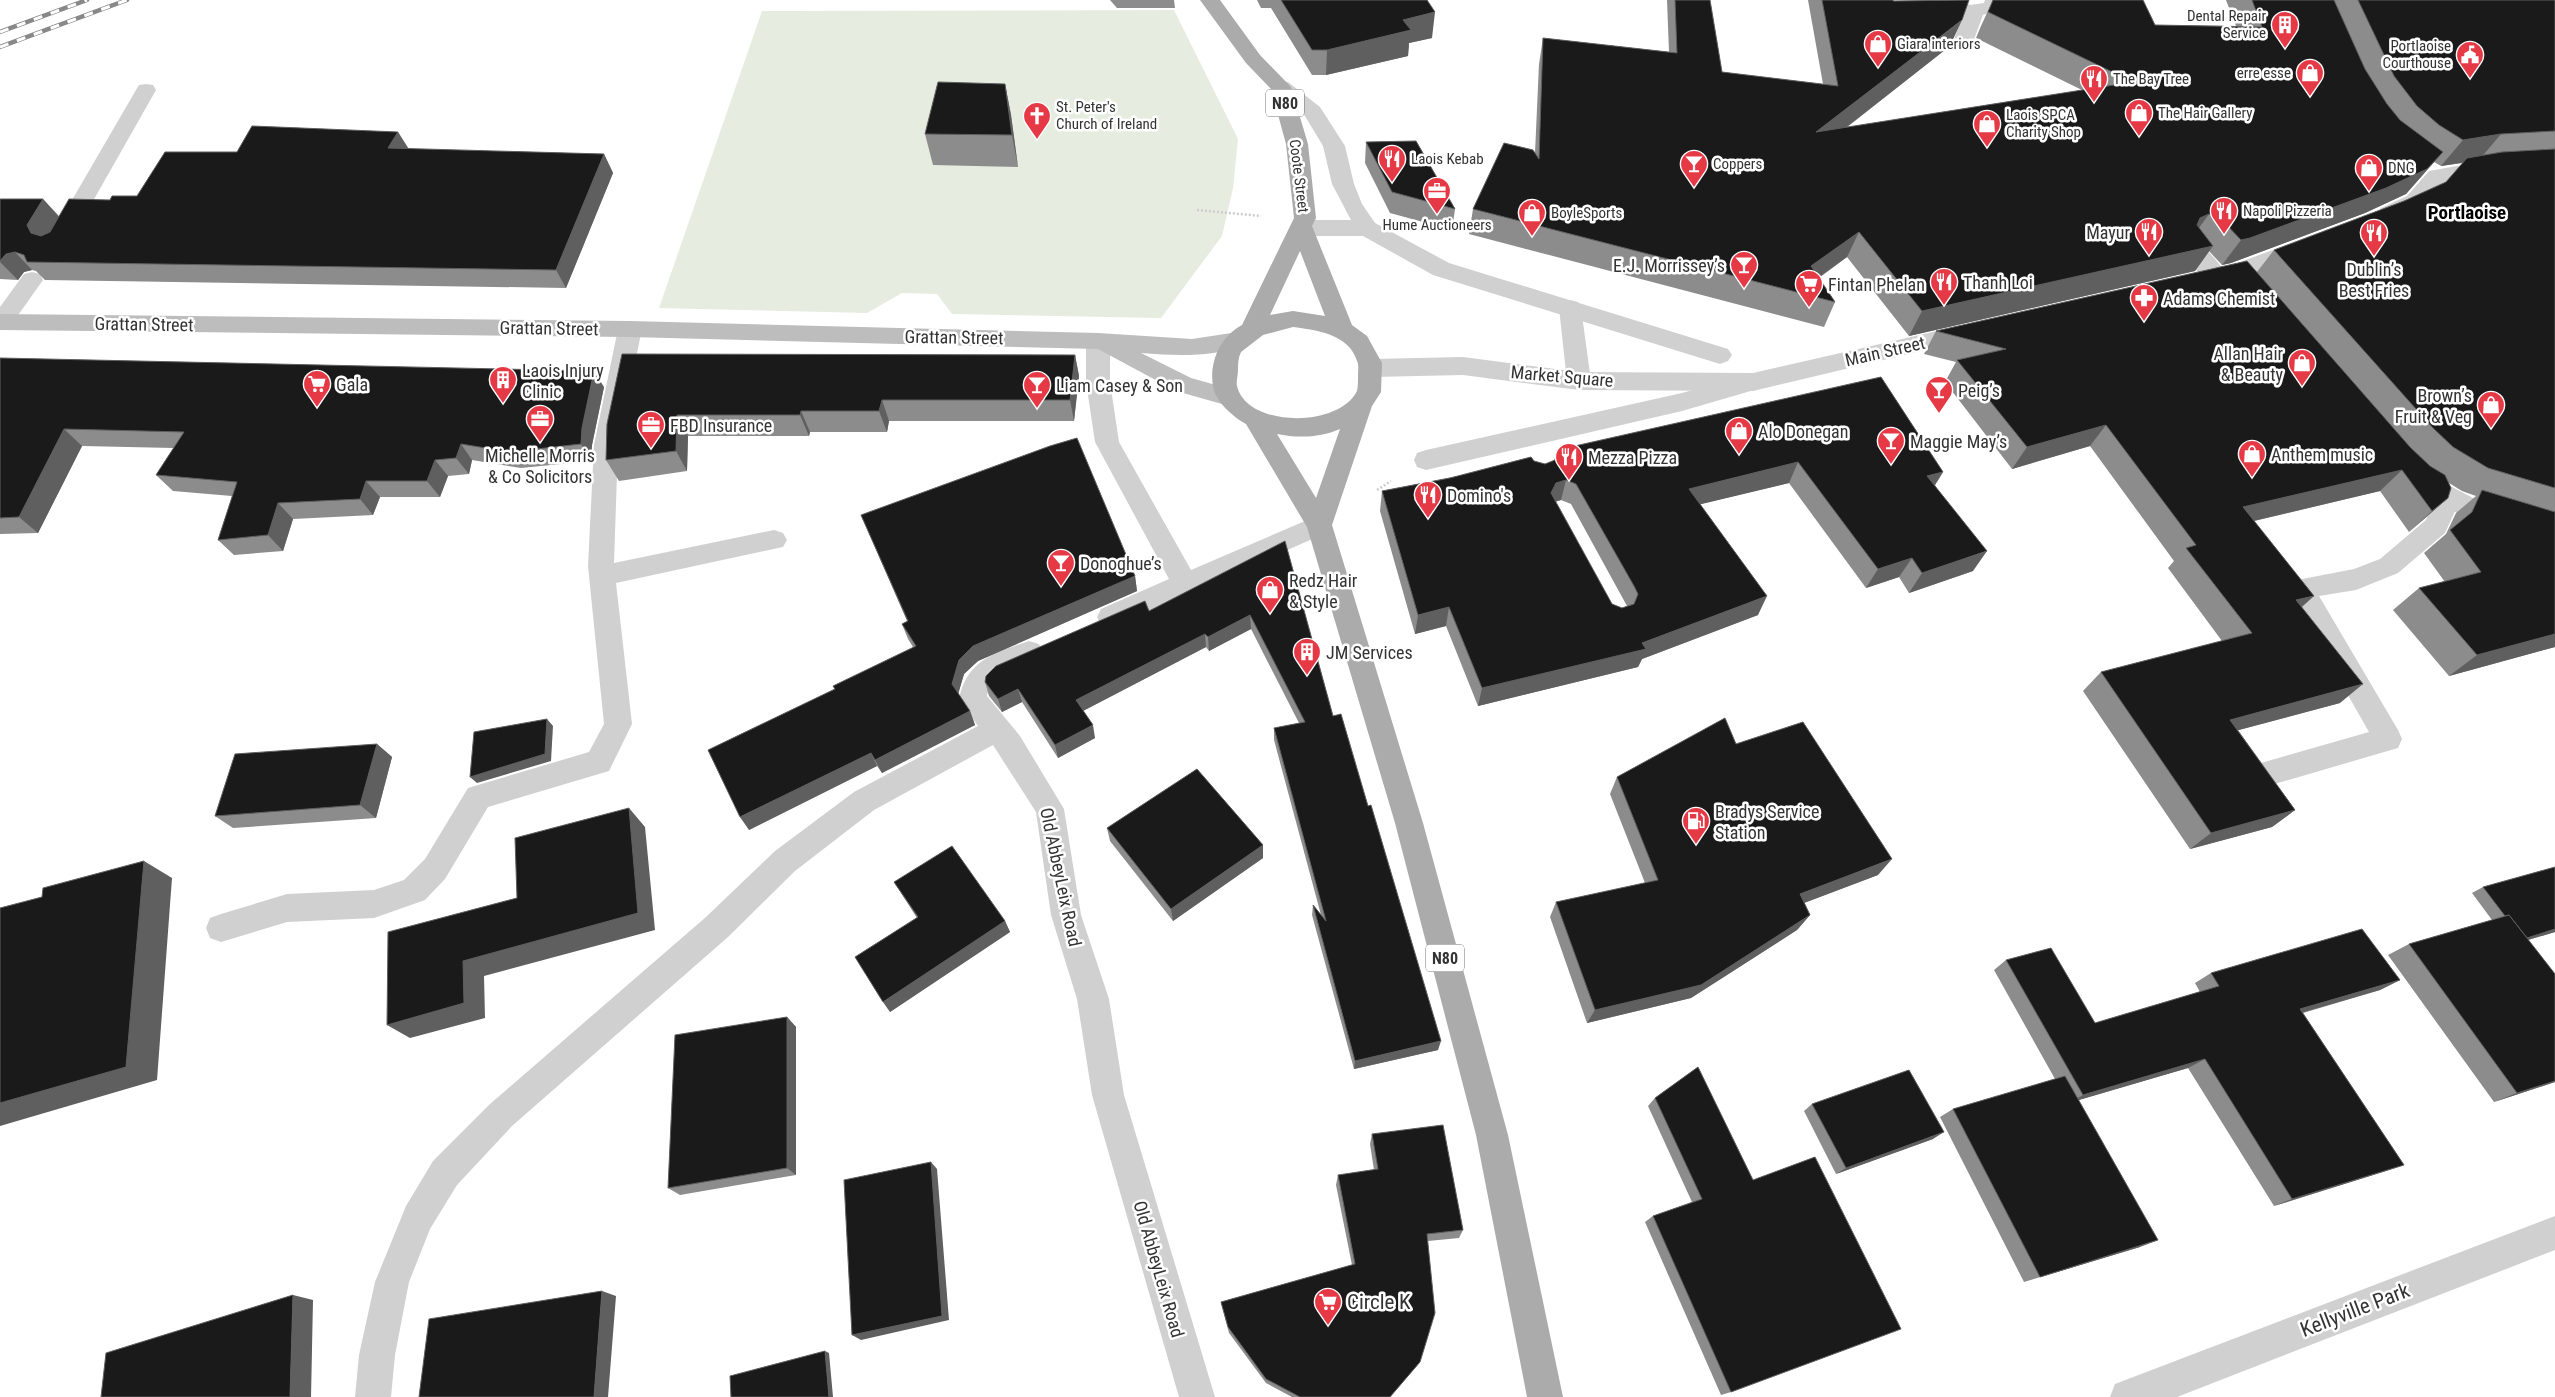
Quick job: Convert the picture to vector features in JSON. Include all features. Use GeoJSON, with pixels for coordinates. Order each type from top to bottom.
{"type":"FeatureCollection","features":[{"type":"Feature","properties":{"kind":"main road","name":"Coote Street"},"geometry":{"type":"LineString","coordinates":[[1210,0],[1253,59],[1280,87],[1297,144],[1303,223],[1342,330]]}},
{"type":"Feature","properties":{"kind":"main road","name":"Coote Street"},"geometry":{"type":"LineString","coordinates":[[1245,335],[1303,223]]}},
{"type":"Feature","properties":{"kind":"main road","name":"N80"},"geometry":{"type":"LineString","coordinates":[[1360,406],[1344,418],[1320,426],[1298,429],[1273,426],[1255,419],[1236,406],[1225,388],[1222,370],[1229,352],[1245,335],[1274,321],[1293,319],[1320,322],[1342,330],[1364,349],[1372,368]]}},
{"type":"Feature","properties":{"kind":"main road","name":"Grattan Street"},"geometry":{"type":"LineString","coordinates":[[0,322],[630,329],[1098,341],[1192,348],[1245,335]]}},
{"type":"Feature","properties":{"kind":"main road","name":"Grattan Street"},"geometry":{"type":"LineString","coordinates":[[1098,341],[1184,385],[1230,397]]}},
{"type":"Feature","properties":{"kind":"main road"},"geometry":{"type":"LineString","coordinates":[[1320,525],[1360,406],[1370,387],[1372,368]]}},
{"type":"Feature","properties":{"kind":"main road","name":"N80"},"geometry":{"type":"LineString","coordinates":[[1255,419],[1320,525],[1410,823],[1492,1135],[1545,1397]]}},
{"type":"Feature","properties":{"kind":"street"},"geometry":{"type":"LineString","coordinates":[[1950,0],[1954,6],[1974,12],[1993,7],[1995,0]]}},
{"type":"Feature","properties":{"kind":"street"},"geometry":{"type":"LineString","coordinates":[[1962,45],[1974,12]]}},
{"type":"Feature","properties":{"kind":"street"},"geometry":{"type":"LineString","coordinates":[[1280,87],[1313,112],[1334,146],[1343,184],[1352,205],[1367,228]]}},
{"type":"Feature","properties":{"kind":"street"},"geometry":{"type":"LineString","coordinates":[[57,244],[146,90]]}},
{"type":"Feature","properties":{"kind":"street"},"geometry":{"type":"LineString","coordinates":[[2365,223],[2414,201],[2430,171],[2555,164]]}},
{"type":"Feature","properties":{"kind":"street"},"geometry":{"type":"LineString","coordinates":[[1303,223],[1367,228],[1441,270],[1720,355]]}},
{"type":"Feature","properties":{"kind":"street"},"geometry":{"type":"LineString","coordinates":[[2192,249],[2225,279],[2319,241]]}},
{"type":"Feature","properties":{"kind":"street"},"geometry":{"type":"LineString","coordinates":[[0,322],[32,280]]}},
{"type":"Feature","properties":{"kind":"street"},"geometry":{"type":"LineString","coordinates":[[1570,308],[1579,381]]}},
{"type":"Feature","properties":{"kind":"street","name":"Main Street"},"geometry":{"type":"LineString","coordinates":[[1753,382],[1993,326]]}},
{"type":"Feature","properties":{"kind":"street"},"geometry":{"type":"LineString","coordinates":[[221,928],[287,908],[374,904],[414,890],[435,869],[478,797],[599,762],[618,724],[602,576],[606,445],[630,329]]}},
{"type":"Feature","properties":{"kind":"street"},"geometry":{"type":"LineString","coordinates":[[1098,341],[1098,382],[1107,442],[1185,584]]}},
{"type":"Feature","properties":{"kind":"street","name":"Market Square"},"geometry":{"type":"LineString","coordinates":[[1372,368],[1463,366],[1579,381],[1753,382]]}},
{"type":"Feature","properties":{"kind":"street"},"geometry":{"type":"LineString","coordinates":[[1426,460],[1525,447],[1753,382]]}},
{"type":"Feature","properties":{"kind":"street"},"geometry":{"type":"LineString","coordinates":[[2398,460],[2418,479],[2435,491],[2490,512],[2555,531]]}},
{"type":"Feature","properties":{"kind":"street"},"geometry":{"type":"LineString","coordinates":[[2271,772],[2388,739],[2301,590],[2356,579],[2389,566],[2436,526],[2443,509],[2435,491]]}},
{"type":"Feature","properties":{"kind":"street"},"geometry":{"type":"LineString","coordinates":[[1087,627],[1320,525]]}},
{"type":"Feature","properties":{"kind":"street"},"geometry":{"type":"LineString","coordinates":[[602,576],[732,547],[774,540]]}},
{"type":"Feature","properties":{"kind":"street","name":"Old AbbeyLeix Road"},"geometry":{"type":"LineString","coordinates":[[1052,642],[989,670],[976,683],[973,699],[997,729],[1050,809],[1066,915],[1093,999],[1108,1095],[1197,1397]]}},
{"type":"Feature","properties":{"kind":"street"},"geometry":{"type":"LineString","coordinates":[[372,1397],[377,1355],[392,1282],[418,1218],[445,1173],[508,1108],[717,927],[785,861],[864,801],[997,729]]}},
{"type":"Feature","properties":{"kind":"street","name":"Kellyville Park"},"geometry":{"type":"LineString","coordinates":[[2147,1394],[2555,1233]]}},
{"type":"Feature","properties":{"kind":"path"},"geometry":{"type":"LineString","coordinates":[[1197,210],[1303,223]]}},
{"type":"Feature","properties":{"kind":"shaded area"},"geometry":{"type":"Polygon","coordinates":[[[1174,10],[1238,139],[1233,188],[1222,236],[1161,318],[952,314],[937,294],[902,293],[867,313],[659,308],[762,11],[1174,10]]]}},
{"type":"Feature","properties":{"kind":"building"},"geometry":{"type":"Polygon","coordinates":[[[1281,0],[1427,0],[1435,12],[1403,20],[1411,30],[1327,50],[1312,50],[1281,0]]]}},
{"type":"Feature","properties":{"kind":"building"},"geometry":{"type":"Polygon","coordinates":[[[1675,0],[1710,0],[1722,72],[1838,86],[1822,0],[1969,0],[1962,20],[1816,132],[2133,82],[1988,12],[1993,0],[2143,0],[2155,25],[2262,27],[2252,0],[2334,0],[2365,69],[2387,104],[2400,120],[2443,152],[2427,169],[2386,188],[2250,238],[2241,240],[2222,220],[2209,214],[2200,218],[2197,225],[2213,246],[1922,311],[1859,232],[1811,266],[1835,302],[1473,209],[1504,143],[1533,150],[1539,159],[1543,38],[1677,53],[1675,0]]]}},
{"type":"Feature","properties":{"kind":"building","name":"Portlaoise Courthouse"},"geometry":{"type":"Polygon","coordinates":[[[2358,0],[2555,0],[2555,131],[2501,134],[2463,140],[2439,125],[2417,106],[2394,76],[2358,0]]]}},
{"type":"Feature","properties":{"kind":"building"},"geometry":{"type":"Polygon","coordinates":[[[938,82],[1005,84],[1012,135],[925,134],[938,82]]]}},
{"type":"Feature","properties":{"kind":"building"},"geometry":{"type":"Polygon","coordinates":[[[252,126],[398,132],[388,148],[604,154],[556,270],[27,262],[24,255],[15,252],[6,254],[0,261],[0,199],[43,199],[27,225],[31,233],[41,236],[50,232],[69,199],[110,200],[112,196],[137,196],[165,152],[237,152],[252,126]]]}},
{"type":"Feature","properties":{"kind":"building"},"geometry":{"type":"Polygon","coordinates":[[[1416,141],[1455,209],[1392,192],[1366,142],[1416,141]]]}},
{"type":"Feature","properties":{"kind":"building"},"geometry":{"type":"Polygon","coordinates":[[[2555,149],[2555,488],[2488,468],[2453,447],[2433,428],[2274,250],[2404,201],[2446,182],[2467,158],[2502,152],[2555,149]]]}},
{"type":"Feature","properties":{"kind":"building"},"geometry":{"type":"Polygon","coordinates":[[[2247,261],[2410,447],[2430,466],[2445,475],[2451,488],[2448,498],[2432,511],[2402,470],[2243,507],[2314,596],[2296,600],[2363,684],[2230,720],[2295,810],[2211,833],[2101,672],[2252,633],[2186,548],[2196,545],[2106,425],[2027,447],[1957,360],[2006,349],[1936,331],[2247,261]]]}},
{"type":"Feature","properties":{"kind":"building"},"geometry":{"type":"Polygon","coordinates":[[[622,354],[1075,355],[1070,400],[882,400],[879,411],[801,411],[800,415],[677,415],[676,451],[606,460],[607,424],[622,354]]]}},
{"type":"Feature","properties":{"kind":"building"},"geometry":{"type":"Polygon","coordinates":[[[0,358],[594,371],[582,428],[581,444],[510,452],[461,444],[456,458],[435,460],[427,481],[366,481],[360,499],[278,503],[268,535],[218,540],[237,482],[156,475],[184,432],[64,429],[19,517],[0,518],[0,358]]]}},
{"type":"Feature","properties":{"kind":"building"},"geometry":{"type":"Polygon","coordinates":[[[1881,377],[1943,472],[1927,476],[1987,551],[1922,573],[1912,558],[1878,569],[1798,462],[1689,489],[1767,596],[1642,643],[1646,649],[1482,688],[1449,607],[1418,615],[1382,491],[1450,478],[1531,457],[1534,461],[1545,464],[1555,460],[1557,450],[1881,377]],[[1566,480],[1556,483],[1551,493],[1612,604],[1622,608],[1634,604],[1638,594],[1576,484],[1566,480]]]}},
{"type":"Feature","properties":{"kind":"building"},"geometry":{"type":"Polygon","coordinates":[[[1077,438],[1135,576],[973,646],[959,660],[952,684],[970,711],[875,760],[871,753],[740,817],[708,750],[835,689],[833,686],[916,646],[902,624],[908,621],[861,515],[1050,446],[1077,438]]]}},
{"type":"Feature","properties":{"kind":"building"},"geometry":{"type":"Polygon","coordinates":[[[2482,490],[2555,512],[2555,634],[2477,655],[2419,588],[2481,572],[2450,530],[2472,512],[2482,490]]]}},
{"type":"Feature","properties":{"kind":"building"},"geometry":{"type":"Polygon","coordinates":[[[1285,541],[1333,716],[1341,714],[1368,806],[1371,805],[1441,1041],[1355,1061],[1313,905],[1326,921],[1274,728],[1305,722],[1250,615],[1208,637],[1205,634],[1076,700],[1093,725],[1055,745],[1018,689],[998,699],[985,682],[986,676],[996,666],[1145,601],[1149,611],[1285,541]]]}},
{"type":"Feature","properties":{"kind":"building","name":"Bradys Service Station"},"geometry":{"type":"Polygon","coordinates":[[[1725,718],[1736,744],[1803,722],[1892,859],[1800,894],[1810,915],[1701,985],[1595,1010],[1556,902],[1658,880],[1617,777],[1725,718]]]}},
{"type":"Feature","properties":{"kind":"building"},"geometry":{"type":"Polygon","coordinates":[[[547,719],[545,754],[470,777],[474,732],[547,719]]]}},
{"type":"Feature","properties":{"kind":"building"},"geometry":{"type":"Polygon","coordinates":[[[377,744],[360,805],[215,816],[235,754],[377,744]]]}},
{"type":"Feature","properties":{"kind":"building"},"geometry":{"type":"Polygon","coordinates":[[[1197,769],[1263,845],[1171,909],[1107,828],[1197,769]]]}},
{"type":"Feature","properties":{"kind":"building"},"geometry":{"type":"Polygon","coordinates":[[[629,808],[638,913],[463,961],[464,1003],[387,1025],[388,932],[517,898],[515,838],[629,808]]]}},
{"type":"Feature","properties":{"kind":"building"},"geometry":{"type":"Polygon","coordinates":[[[952,846],[1005,921],[883,1002],[855,957],[918,917],[894,882],[952,846]]]}},
{"type":"Feature","properties":{"kind":"building"},"geometry":{"type":"Polygon","coordinates":[[[144,861],[126,1067],[0,1103],[0,908],[42,897],[43,888],[144,861]]]}},
{"type":"Feature","properties":{"kind":"building"},"geometry":{"type":"Polygon","coordinates":[[[2555,867],[2555,929],[2527,938],[2509,915],[2505,916],[2483,887],[2555,867]]]}},
{"type":"Feature","properties":{"kind":"building"},"geometry":{"type":"Polygon","coordinates":[[[2509,915],[2555,974],[2555,1081],[2517,1093],[2409,944],[2509,915]]]}},
{"type":"Feature","properties":{"kind":"building"},"geometry":{"type":"Polygon","coordinates":[[[2362,929],[2400,980],[2300,1009],[2404,1165],[2292,1199],[2205,1059],[2083,1095],[2006,960],[2051,948],[2095,1023],[2219,986],[2211,973],[2362,929]]]}},
{"type":"Feature","properties":{"kind":"building"},"geometry":{"type":"Polygon","coordinates":[[[787,1017],[787,1168],[668,1188],[675,1035],[787,1017]]]}},
{"type":"Feature","properties":{"kind":"building"},"geometry":{"type":"Polygon","coordinates":[[[1698,1067],[1753,1180],[1815,1157],[1901,1329],[1731,1392],[1653,1216],[1702,1199],[1655,1098],[1698,1067]]]}},
{"type":"Feature","properties":{"kind":"building"},"geometry":{"type":"Polygon","coordinates":[[[1909,1070],[1944,1132],[1846,1168],[1812,1104],[1909,1070]]]}},
{"type":"Feature","properties":{"kind":"building"},"geometry":{"type":"Polygon","coordinates":[[[2065,1076],[2158,1240],[2040,1277],[1953,1109],[2065,1076]]]}},
{"type":"Feature","properties":{"kind":"building","name":"Circle K"},"geometry":{"type":"Polygon","coordinates":[[[1443,1125],[1463,1230],[1427,1234],[1435,1313],[1420,1362],[1390,1397],[1300,1397],[1266,1379],[1228,1327],[1221,1302],[1355,1264],[1338,1175],[1378,1169],[1372,1134],[1443,1125]]]}},
{"type":"Feature","properties":{"kind":"building"},"geometry":{"type":"Polygon","coordinates":[[[931,1162],[942,1316],[852,1335],[844,1180],[931,1162]]]}},
{"type":"Feature","properties":{"kind":"building"},"geometry":{"type":"Polygon","coordinates":[[[602,1291],[594,1397],[419,1397],[429,1319],[602,1291]]]}},
{"type":"Feature","properties":{"kind":"building"},"geometry":{"type":"Polygon","coordinates":[[[293,1295],[290,1397],[101,1397],[106,1353],[293,1295]]]}},
{"type":"Feature","properties":{"kind":"building"},"geometry":{"type":"Polygon","coordinates":[[[825,1351],[829,1397],[731,1397],[730,1376],[825,1351]]]}},
{"type":"Feature","properties":{"kind":"railway"},"geometry":{"type":"LineString","coordinates":[[0,32],[87,0]]}},
{"type":"Feature","properties":{"kind":"railway"},"geometry":{"type":"LineString","coordinates":[[0,47],[127,0]]}},
{"type":"Feature","properties":{"kind":"place","name":"Dental Repair Service"},"geometry":{"type":"Point","coordinates":[2285,49]}},
{"type":"Feature","properties":{"kind":"place","name":"Giara interiors"},"geometry":{"type":"Point","coordinates":[1878,68]}},
{"type":"Feature","properties":{"kind":"place","name":"Portlaoise Courthouse"},"geometry":{"type":"Point","coordinates":[2470,79]}},
{"type":"Feature","properties":{"kind":"place","name":"erre esse"},"geometry":{"type":"Point","coordinates":[2310,97]}},
{"type":"Feature","properties":{"kind":"place","name":"The Bay Tree"},"geometry":{"type":"Point","coordinates":[2094,103]}},
{"type":"Feature","properties":{"kind":"place","name":"The Hair Gallery"},"geometry":{"type":"Point","coordinates":[2139,137]}},
{"type":"Feature","properties":{"kind":"place","name":"St. Peter's Church of Ireland"},"geometry":{"type":"Point","coordinates":[1037,140]}},
{"type":"Feature","properties":{"kind":"place","name":"Laois SPCA Charity Shop"},"geometry":{"type":"Point","coordinates":[1987,148]}},
{"type":"Feature","properties":{"kind":"place","name":"Laois Kebab"},"geometry":{"type":"Point","coordinates":[1392,183]}},
{"type":"Feature","properties":{"kind":"place","name":"Coppers"},"geometry":{"type":"Point","coordinates":[1694,188]}},
{"type":"Feature","properties":{"kind":"place","name":"DNG"},"geometry":{"type":"Point","coordinates":[2369,192]}},
{"type":"Feature","properties":{"kind":"place","name":"Hume Auctioneers"},"geometry":{"type":"Point","coordinates":[1437,215]}},
{"type":"Feature","properties":{"kind":"place","name":"Napoli Pizzeria"},"geometry":{"type":"Point","coordinates":[2224,235]}},
{"type":"Feature","properties":{"kind":"place","name":"BoyleSports"},"geometry":{"type":"Point","coordinates":[1532,237]}},
{"type":"Feature","properties":{"kind":"place","name":"Mayur"},"geometry":{"type":"Point","coordinates":[2149,256]}},
{"type":"Feature","properties":{"kind":"place","name":"Dublin’s Best Fries"},"geometry":{"type":"Point","coordinates":[2374,257]}},
{"type":"Feature","properties":{"kind":"place","name":"E.J. Morrissey’s"},"geometry":{"type":"Point","coordinates":[1744,289]}},
{"type":"Feature","properties":{"kind":"place","name":"Thanh Loi"},"geometry":{"type":"Point","coordinates":[1944,306]}},
{"type":"Feature","properties":{"kind":"place","name":"Fintan Phelan"},"geometry":{"type":"Point","coordinates":[1809,308]}},
{"type":"Feature","properties":{"kind":"place","name":"Adams Chemist"},"geometry":{"type":"Point","coordinates":[2144,322]}},
{"type":"Feature","properties":{"kind":"place","name":"Allan Hair & Beauty"},"geometry":{"type":"Point","coordinates":[2302,387]}},
{"type":"Feature","properties":{"kind":"place","name":"Laois Injury Clinic"},"geometry":{"type":"Point","coordinates":[503,404]}},
{"type":"Feature","properties":{"kind":"place","name":"Gala"},"geometry":{"type":"Point","coordinates":[317,408]}},
{"type":"Feature","properties":{"kind":"place","name":"Liam Casey & Son"},"geometry":{"type":"Point","coordinates":[1037,409]}},
{"type":"Feature","properties":{"kind":"place","name":"Peig’s"},"geometry":{"type":"Point","coordinates":[1939,414]}},
{"type":"Feature","properties":{"kind":"place","name":"Brown’s Fruit & Veg"},"geometry":{"type":"Point","coordinates":[2491,429]}},
{"type":"Feature","properties":{"kind":"place","name":"Michelle Morris & Co Solicitors"},"geometry":{"type":"Point","coordinates":[540,443]}},
{"type":"Feature","properties":{"kind":"place","name":"FBD Insurance"},"geometry":{"type":"Point","coordinates":[651,449]}},
{"type":"Feature","properties":{"kind":"place","name":"Alo Donegan"},"geometry":{"type":"Point","coordinates":[1739,455]}},
{"type":"Feature","properties":{"kind":"place","name":"Maggie May’s"},"geometry":{"type":"Point","coordinates":[1891,465]}},
{"type":"Feature","properties":{"kind":"place","name":"Anthem music"},"geometry":{"type":"Point","coordinates":[2252,478]}},
{"type":"Feature","properties":{"kind":"place","name":"Mezza Pizza"},"geometry":{"type":"Point","coordinates":[1569,481]}},
{"type":"Feature","properties":{"kind":"place","name":"Domino's"},"geometry":{"type":"Point","coordinates":[1428,519]}},
{"type":"Feature","properties":{"kind":"place","name":"Donoghue’s"},"geometry":{"type":"Point","coordinates":[1061,587]}},
{"type":"Feature","properties":{"kind":"place","name":"Redz Hair & Style"},"geometry":{"type":"Point","coordinates":[1270,614]}},
{"type":"Feature","properties":{"kind":"place","name":"JM Services"},"geometry":{"type":"Point","coordinates":[1307,676]}},
{"type":"Feature","properties":{"kind":"place","name":"Bradys Service Station"},"geometry":{"type":"Point","coordinates":[1696,845]}},
{"type":"Feature","properties":{"kind":"place","name":"Circle K"},"geometry":{"type":"Point","coordinates":[1328,1326]}},
{"type":"Feature","properties":{"kind":"district","name":"Portlaoise"},"geometry":{"type":"Point","coordinates":[2467,212]}}]}
